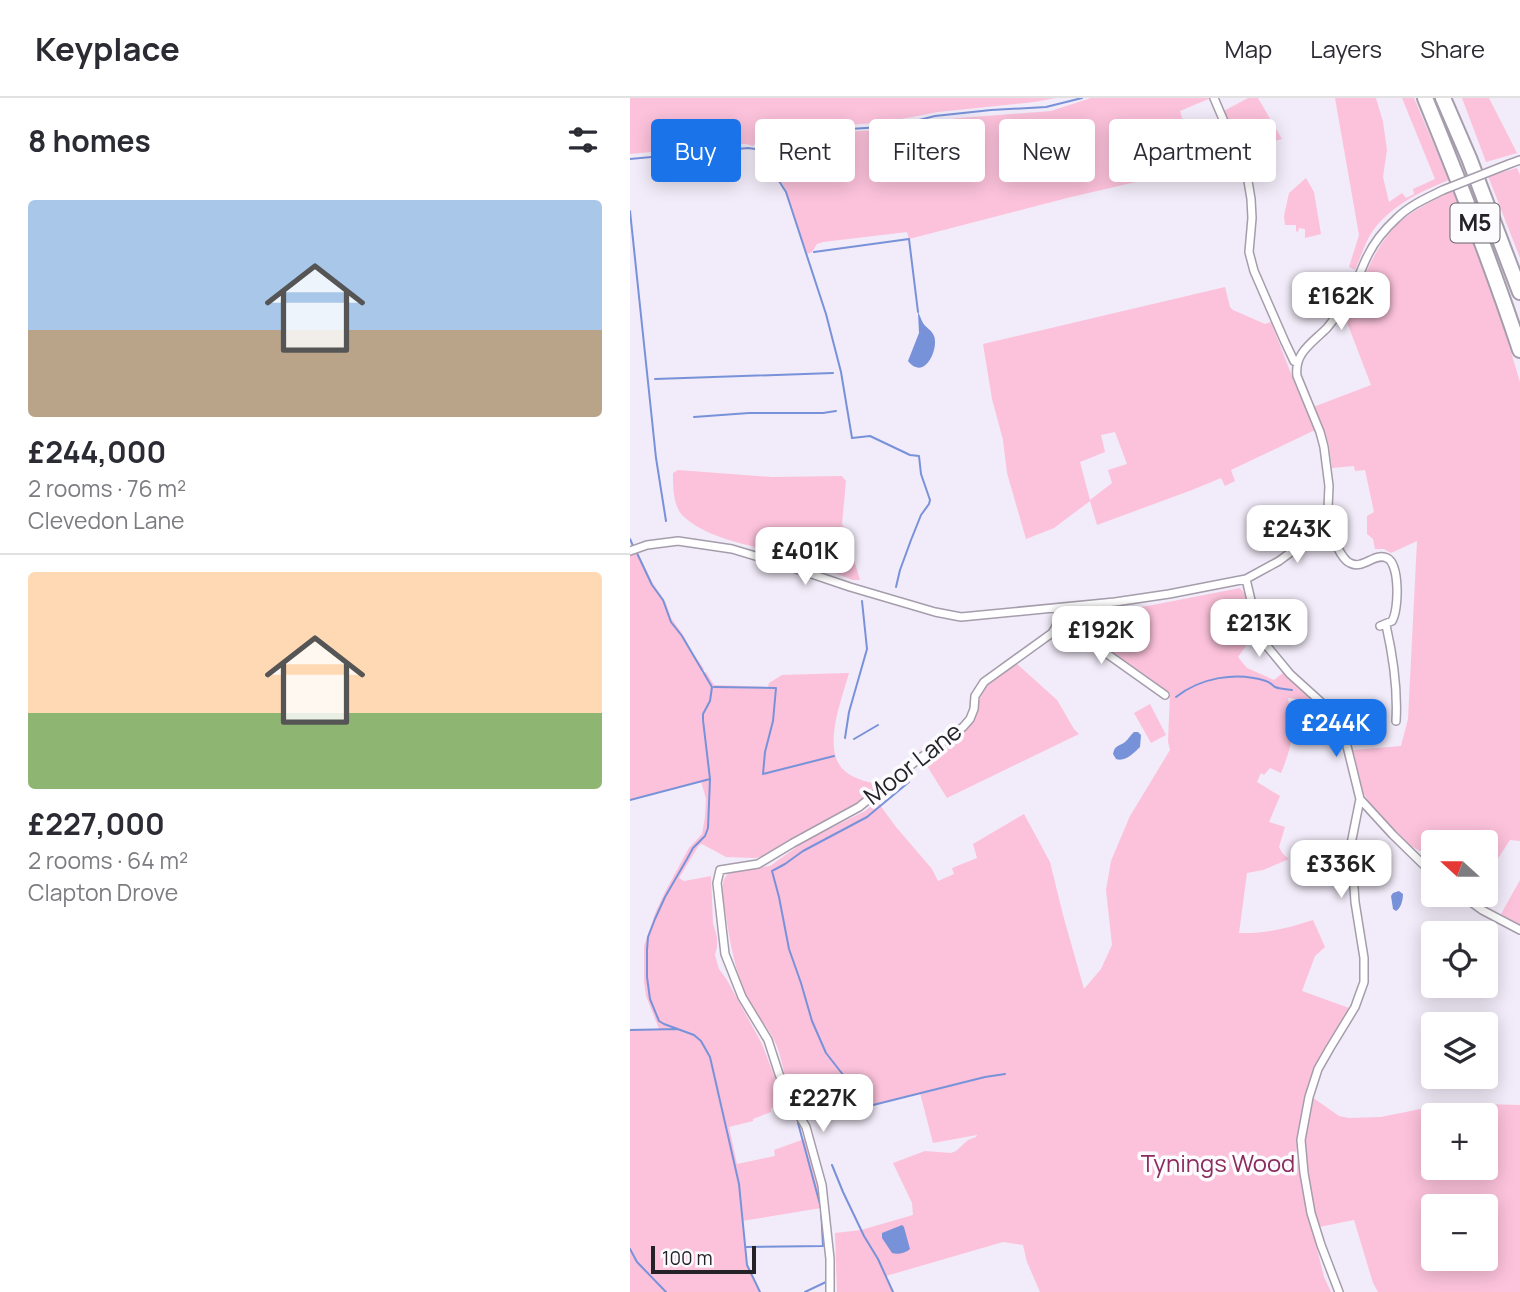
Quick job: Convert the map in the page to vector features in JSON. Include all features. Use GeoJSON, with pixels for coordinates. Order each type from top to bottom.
{"type":"FeatureCollection","features":[{"type":"Feature","properties":{"kind":"highway","name":"M5"},"geometry":{"type":"LineString","coordinates":[[1424,98],[1473,215],[1520,350]]}},
{"type":"Feature","properties":{"kind":"highway","name":"M5"},"geometry":{"type":"LineString","coordinates":[[1443,98],[1520,292]]}},
{"type":"Feature","properties":{"kind":"street"},"geometry":{"type":"LineString","coordinates":[[1214,98],[1247,174],[1251,199],[1249,252],[1254,271],[1297,363]]}},
{"type":"Feature","properties":{"kind":"street"},"geometry":{"type":"LineString","coordinates":[[631,550],[677,541],[732,549],[850,587],[961,617],[1059,612],[1246,579],[1279,561],[1314,534],[1323,522],[1329,500],[1326,457],[1320,432],[1297,376],[1297,363],[1303,350],[1330,324],[1355,285],[1379,237],[1399,216],[1443,190],[1520,160]]}},
{"type":"Feature","properties":{"kind":"street"},"geometry":{"type":"LineString","coordinates":[[1323,522],[1349,563],[1360,565],[1383,557],[1391,561],[1395,576],[1396,612],[1392,621],[1383,626],[1391,648],[1396,721]]}},
{"type":"Feature","properties":{"kind":"street"},"geometry":{"type":"LineString","coordinates":[[1246,579],[1257,624],[1266,645],[1340,725],[1360,799],[1351,844],[1355,902],[1364,958],[1364,982],[1355,1007],[1318,1069],[1309,1097],[1301,1140],[1311,1213],[1339,1292]]}},
{"type":"Feature","properties":{"kind":"street"},"geometry":{"type":"LineString","coordinates":[[1059,612],[1065,624],[1166,695]]}},
{"type":"Feature","properties":{"kind":"street","name":"Moor Lane"},"geometry":{"type":"LineString","coordinates":[[830,1292],[828,1237],[822,1185],[806,1127],[790,1100],[768,1040],[742,997],[725,954],[717,883],[720,870],[758,864],[859,807],[963,727],[970,719],[975,696],[984,682],[1052,633],[1059,612]]}},
{"type":"Feature","properties":{"kind":"street"},"geometry":{"type":"LineString","coordinates":[[1360,799],[1421,862]]}},
{"type":"Feature","properties":{"kind":"street"},"geometry":{"type":"LineString","coordinates":[[1479,907],[1520,930]]}},
{"type":"Feature","properties":{"kind":"green space"},"geometry":{"type":"Polygon","coordinates":[[[630,98],[1056,98],[902,119],[869,119],[869,123],[855,124],[855,119],[755,119],[753,146],[741,144],[741,119],[651,119],[651,152],[630,154],[630,98]]]}},
{"type":"Feature","properties":{"kind":"green space"},"geometry":{"type":"Polygon","coordinates":[[[1091,98],[1211,98],[1180,111],[1182,119],[1109,119],[1109,182],[1136,182],[909,239],[907,232],[823,242],[807,254],[782,182],[855,182],[855,131],[869,131],[869,182],[985,182],[985,119],[951,119],[1051,111],[1091,98]]]}},
{"type":"Feature","properties":{"kind":"green space"},"geometry":{"type":"Polygon","coordinates":[[[1248,98],[1258,98],[1270,119],[1226,119],[1222,112],[1248,98]]]}},
{"type":"Feature","properties":{"kind":"green space"},"geometry":{"type":"Polygon","coordinates":[[[1335,98],[1376,98],[1387,150],[1383,177],[1389,202],[1402,193],[1406,198],[1414,194],[1413,189],[1435,179],[1402,98],[1414,98],[1449,180],[1416,195],[1386,216],[1370,235],[1355,270],[1349,267],[1359,235],[1335,98]]]}},
{"type":"Feature","properties":{"kind":"green space"},"geometry":{"type":"Polygon","coordinates":[[[1462,98],[1489,98],[1517,153],[1486,162],[1462,98]]]}},
{"type":"Feature","properties":{"kind":"green space"},"geometry":{"type":"Polygon","coordinates":[[[1276,129],[1282,139],[1276,141],[1276,129]]]}},
{"type":"Feature","properties":{"kind":"green space"},"geometry":{"type":"Polygon","coordinates":[[[1517,168],[1520,175],[1520,258],[1488,176],[1517,168]]]}},
{"type":"Feature","properties":{"kind":"green space"},"geometry":{"type":"Polygon","coordinates":[[[1306,178],[1314,192],[1321,234],[1305,238],[1305,229],[1299,228],[1298,232],[1296,225],[1285,225],[1284,216],[1289,193],[1306,178]]]}},
{"type":"Feature","properties":{"kind":"green space"},"geometry":{"type":"Polygon","coordinates":[[[1453,190],[1499,312],[1520,382],[1520,841],[1510,840],[1498,858],[1498,830],[1421,830],[1421,851],[1411,846],[1373,808],[1363,793],[1353,750],[1401,746],[1408,719],[1417,541],[1391,553],[1384,549],[1375,549],[1373,539],[1367,534],[1367,516],[1374,512],[1365,470],[1355,471],[1354,466],[1332,468],[1329,445],[1313,407],[1371,385],[1343,312],[1350,309],[1372,260],[1387,236],[1417,209],[1453,190]]]}},
{"type":"Feature","properties":{"kind":"green space"},"geometry":{"type":"Polygon","coordinates":[[[1225,287],[1233,310],[1265,324],[1271,322],[1315,430],[1231,470],[1235,481],[1225,486],[1221,478],[1097,525],[1090,501],[1054,528],[1026,539],[1007,473],[1003,440],[992,399],[983,344],[1225,287]],[[1115,432],[1101,435],[1105,452],[1080,462],[1090,500],[1112,483],[1108,470],[1127,464],[1115,432]]]}},
{"type":"Feature","properties":{"kind":"green space"},"geometry":{"type":"Polygon","coordinates":[[[678,470],[772,477],[842,476],[846,481],[842,524],[850,536],[860,580],[716,536],[692,523],[682,515],[675,501],[673,473],[678,470]]]}},
{"type":"Feature","properties":{"kind":"green space"},"geometry":{"type":"Polygon","coordinates":[[[637,551],[666,603],[671,618],[704,669],[702,674],[706,672],[714,685],[768,687],[769,683],[782,675],[849,673],[835,725],[835,752],[838,763],[858,779],[881,785],[859,803],[794,837],[769,854],[756,858],[726,857],[702,844],[699,845],[679,878],[684,881],[711,876],[713,923],[717,937],[715,955],[719,969],[762,1044],[782,1096],[773,1100],[775,1107],[771,1108],[771,1112],[753,1121],[729,1127],[737,1164],[775,1156],[774,1150],[807,1138],[819,1189],[821,1208],[742,1221],[747,1265],[760,1292],[630,1292],[630,1030],[659,1029],[646,996],[644,946],[666,890],[689,848],[702,834],[706,799],[701,781],[630,800],[630,555],[637,551]]]}},
{"type":"Feature","properties":{"kind":"green space","name":"Tynings Wood"},"geometry":{"type":"Polygon","coordinates":[[[1240,588],[1244,593],[1255,633],[1238,657],[1247,668],[1274,680],[1284,672],[1317,702],[1288,698],[1292,728],[1285,763],[1281,773],[1270,768],[1264,775],[1261,773],[1257,782],[1280,796],[1269,822],[1285,827],[1279,847],[1289,859],[1263,870],[1247,873],[1239,933],[1276,930],[1313,920],[1325,947],[1315,956],[1302,991],[1352,1009],[1320,1058],[1305,1096],[1296,1154],[1324,1277],[1331,1292],[1040,1292],[1023,1245],[1003,1242],[886,1276],[893,1292],[837,1292],[835,1233],[861,1230],[913,1215],[912,1203],[893,1163],[925,1151],[951,1153],[977,1135],[933,1143],[920,1093],[847,1110],[846,1114],[828,1118],[809,1117],[800,1110],[789,1092],[774,1040],[750,1004],[740,981],[723,896],[725,877],[733,871],[770,866],[805,841],[865,811],[877,801],[932,869],[938,881],[954,874],[952,868],[977,858],[973,844],[1024,814],[1050,862],[1084,989],[1101,969],[1112,945],[1106,890],[1111,861],[1130,816],[1170,750],[1170,693],[1066,618],[1069,614],[1137,608],[1240,588]]]}},
{"type":"Feature","properties":{"kind":"green space"},"geometry":{"type":"Polygon","coordinates":[[[1016,663],[1057,700],[1079,734],[947,798],[922,758],[968,728],[983,688],[1016,663]]]}},
{"type":"Feature","properties":{"kind":"green space"},"geometry":{"type":"Polygon","coordinates":[[[1150,704],[1166,735],[1151,743],[1134,713],[1150,704]]]}},
{"type":"Feature","properties":{"kind":"green space"},"geometry":{"type":"Polygon","coordinates":[[[1520,880],[1520,926],[1501,914],[1520,880]]]}},
{"type":"Feature","properties":{"kind":"green space"},"geometry":{"type":"Polygon","coordinates":[[[1312,1097],[1339,1116],[1349,1118],[1381,1117],[1421,1109],[1421,1180],[1498,1180],[1498,1104],[1520,1105],[1520,1292],[1378,1292],[1354,1220],[1319,1227],[1306,1166],[1307,1117],[1312,1097]]]}},
{"type":"Feature","properties":{"kind":"water"},"geometry":{"type":"Polygon","coordinates":[[[918,312],[935,341],[929,361],[920,368],[908,361],[919,333],[918,312]]]}},
{"type":"Feature","properties":{"kind":"water"},"geometry":{"type":"Polygon","coordinates":[[[1134,732],[1141,735],[1140,747],[1126,758],[1116,759],[1113,754],[1115,749],[1134,732]]]}},
{"type":"Feature","properties":{"kind":"water"},"geometry":{"type":"Polygon","coordinates":[[[1399,891],[1403,894],[1403,899],[1396,911],[1393,909],[1391,896],[1399,891]]]}},
{"type":"Feature","properties":{"kind":"water"},"geometry":{"type":"Polygon","coordinates":[[[902,1225],[910,1249],[892,1253],[882,1238],[882,1233],[902,1225]]]}},
{"type":"Feature","properties":{"kind":"waterway"},"geometry":{"type":"LineString","coordinates":[[855,129],[903,124],[935,116],[1046,107],[1082,98]]}},
{"type":"Feature","properties":{"kind":"waterway"},"geometry":{"type":"LineString","coordinates":[[630,159],[755,149],[762,154],[786,192],[826,314],[841,372],[852,438],[870,436],[910,455],[919,456],[921,474],[930,500],[911,540],[896,587]]}},
{"type":"Feature","properties":{"kind":"waterway"},"geometry":{"type":"LineString","coordinates":[[630,211],[656,458],[666,521]]}},
{"type":"Feature","properties":{"kind":"waterway"},"geometry":{"type":"LineString","coordinates":[[814,252],[909,239],[918,312]]}},
{"type":"Feature","properties":{"kind":"waterway"},"geometry":{"type":"LineString","coordinates":[[655,379],[833,373]]}},
{"type":"Feature","properties":{"kind":"waterway"},"geometry":{"type":"LineString","coordinates":[[694,417],[836,411]]}},
{"type":"Feature","properties":{"kind":"waterway"},"geometry":{"type":"LineString","coordinates":[[630,539],[633,546]]}},
{"type":"Feature","properties":{"kind":"waterway"},"geometry":{"type":"LineString","coordinates":[[636,551],[652,585],[663,600],[671,622],[712,687],[710,701],[703,714],[710,779],[708,828],[705,836],[693,848],[665,897],[648,937],[647,977],[650,999],[659,1021],[694,1035],[701,1041],[710,1057],[739,1184],[747,1265],[760,1292]]}},
{"type":"Feature","properties":{"kind":"waterway"},"geometry":{"type":"LineString","coordinates":[[845,738],[849,712],[867,649],[862,601]]}},
{"type":"Feature","properties":{"kind":"waterway"},"geometry":{"type":"LineString","coordinates":[[1176,697],[1196,685],[1231,677],[1255,678],[1267,681],[1277,688],[1292,690]]}},
{"type":"Feature","properties":{"kind":"waterway"},"geometry":{"type":"LineString","coordinates":[[714,687],[776,688],[763,774],[834,756]]}},
{"type":"Feature","properties":{"kind":"waterway"},"geometry":{"type":"LineString","coordinates":[[854,739],[878,725]]}},
{"type":"Feature","properties":{"kind":"waterway"},"geometry":{"type":"LineString","coordinates":[[630,800],[710,779]]}},
{"type":"Feature","properties":{"kind":"waterway"},"geometry":{"type":"LineString","coordinates":[[841,1097],[844,1076],[826,1053],[812,1021],[789,949],[772,871],[867,817],[909,782]]}},
{"type":"Feature","properties":{"kind":"waterway"},"geometry":{"type":"LineString","coordinates":[[630,1030],[678,1029]]}},
{"type":"Feature","properties":{"kind":"waterway"},"geometry":{"type":"LineString","coordinates":[[805,1117],[861,1108],[1005,1074]]}},
{"type":"Feature","properties":{"kind":"waterway"},"geometry":{"type":"LineString","coordinates":[[746,1247],[823,1246],[821,1208],[798,1123]]}},
{"type":"Feature","properties":{"kind":"waterway"},"geometry":{"type":"LineString","coordinates":[[832,1165],[893,1292]]}},
{"type":"Feature","properties":{"kind":"waterway"},"geometry":{"type":"LineString","coordinates":[[630,1249],[637,1262],[666,1292]]}},
{"type":"Feature","properties":{"kind":"waterway"},"geometry":{"type":"LineString","coordinates":[[805,1292],[826,1282]]}}]}
